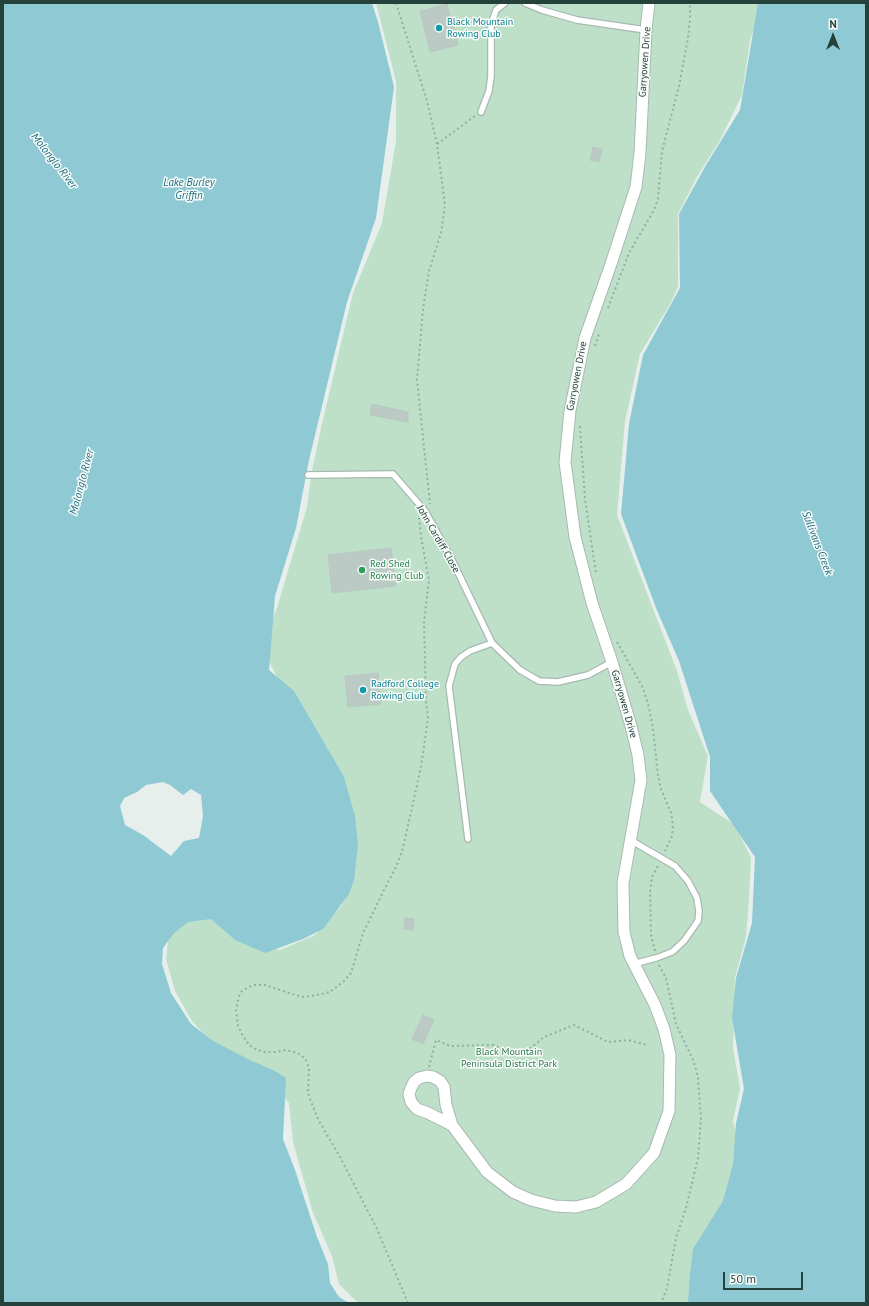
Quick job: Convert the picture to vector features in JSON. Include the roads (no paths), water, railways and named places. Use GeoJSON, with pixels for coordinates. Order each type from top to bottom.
{"type":"FeatureCollection","features":[{"type":"Feature","properties":{"kind":"street","name":"Garryowen Drive"},"geometry":{"type":"LineString","coordinates":[[452,1125],[428,1112],[418,1110],[411,1102],[409,1094],[410,1088],[419,1078],[427,1076],[433,1077],[440,1081],[444,1087],[446,1105],[452,1125],[487,1172],[513,1192],[531,1200],[554,1206],[576,1207],[596,1202],[626,1184],[654,1153],[668,1111],[670,1055],[664,1029],[654,1005],[633,964],[624,932],[623,883],[632,841],[641,780],[638,755],[612,662],[592,603],[575,538],[565,462],[570,411],[585,338],[636,187],[640,153],[646,30],[649,3]]}},
{"type":"Feature","properties":{"kind":"lane"},"geometry":{"type":"LineString","coordinates":[[480,112],[489,91],[492,54],[490,35],[493,17],[496,10],[505,3]]}},
{"type":"Feature","properties":{"kind":"lane"},"geometry":{"type":"LineString","coordinates":[[525,3],[547,12],[577,20],[646,30]]}},
{"type":"Feature","properties":{"kind":"lane","name":"John Cardiff Close"},"geometry":{"type":"LineString","coordinates":[[308,475],[394,474],[425,511],[452,560],[492,643],[520,670],[539,681],[558,682],[588,675],[612,662]]}},
{"type":"Feature","properties":{"kind":"lane"},"geometry":{"type":"LineString","coordinates":[[468,839],[449,686],[455,664],[461,657],[470,651],[492,643]]}},
{"type":"Feature","properties":{"kind":"lane"},"geometry":{"type":"LineString","coordinates":[[632,841],[675,866],[688,881],[697,898],[699,911],[698,921],[684,941],[672,952],[633,964]]}},
{"type":"Feature","properties":{"kind":"water","name":"Lake Burley Griffin"},"geometry":{"type":"Polygon","coordinates":[[[3,3],[372,3],[394,87],[376,218],[347,302],[309,460],[296,528],[275,596],[269,670],[294,691],[344,777],[355,816],[358,845],[354,880],[349,894],[323,929],[303,939],[265,953],[235,940],[211,919],[188,922],[174,933],[163,948],[162,964],[171,993],[191,1024],[213,1041],[275,1071],[286,1078],[283,1139],[317,1237],[328,1264],[330,1283],[339,1297],[349,1303],[3,1303],[3,3]],[[163,782],[146,785],[137,792],[124,798],[120,806],[125,825],[143,835],[171,856],[184,841],[199,838],[203,816],[201,795],[191,789],[183,795],[170,785],[163,782]]]}},
{"type":"Feature","properties":{"kind":"water","name":"Sullivans Creek"},"geometry":{"type":"Polygon","coordinates":[[[758,3],[866,3],[866,1303],[688,1303],[693,1249],[723,1201],[733,1164],[736,1123],[744,1089],[732,1018],[736,978],[752,923],[755,857],[710,791],[710,757],[679,661],[656,608],[621,514],[629,424],[643,355],[680,288],[679,214],[706,165],[740,110],[758,3]]]}},
{"type":"Feature","properties":{"kind":"place","name":"Black Mountain Rowing Club"},"geometry":{"type":"Point","coordinates":[439,28]}},
{"type":"Feature","properties":{"kind":"place","name":"Red Shed Rowing Club"},"geometry":{"type":"Point","coordinates":[362,570]}},
{"type":"Feature","properties":{"kind":"place","name":"Radford College Rowing Club"},"geometry":{"type":"Point","coordinates":[363,690]}},
{"type":"Feature","properties":{"kind":"water label","name":"Molonglo River"},"geometry":{"type":"Point","coordinates":[54,161]}},
{"type":"Feature","properties":{"kind":"water label","name":"Molonglo River"},"geometry":{"type":"Point","coordinates":[82,482]}},
{"type":"Feature","properties":{"kind":"park label","name":"Black Mountain Peninsula District Park"},"geometry":{"type":"Point","coordinates":[509,1058]}}]}
